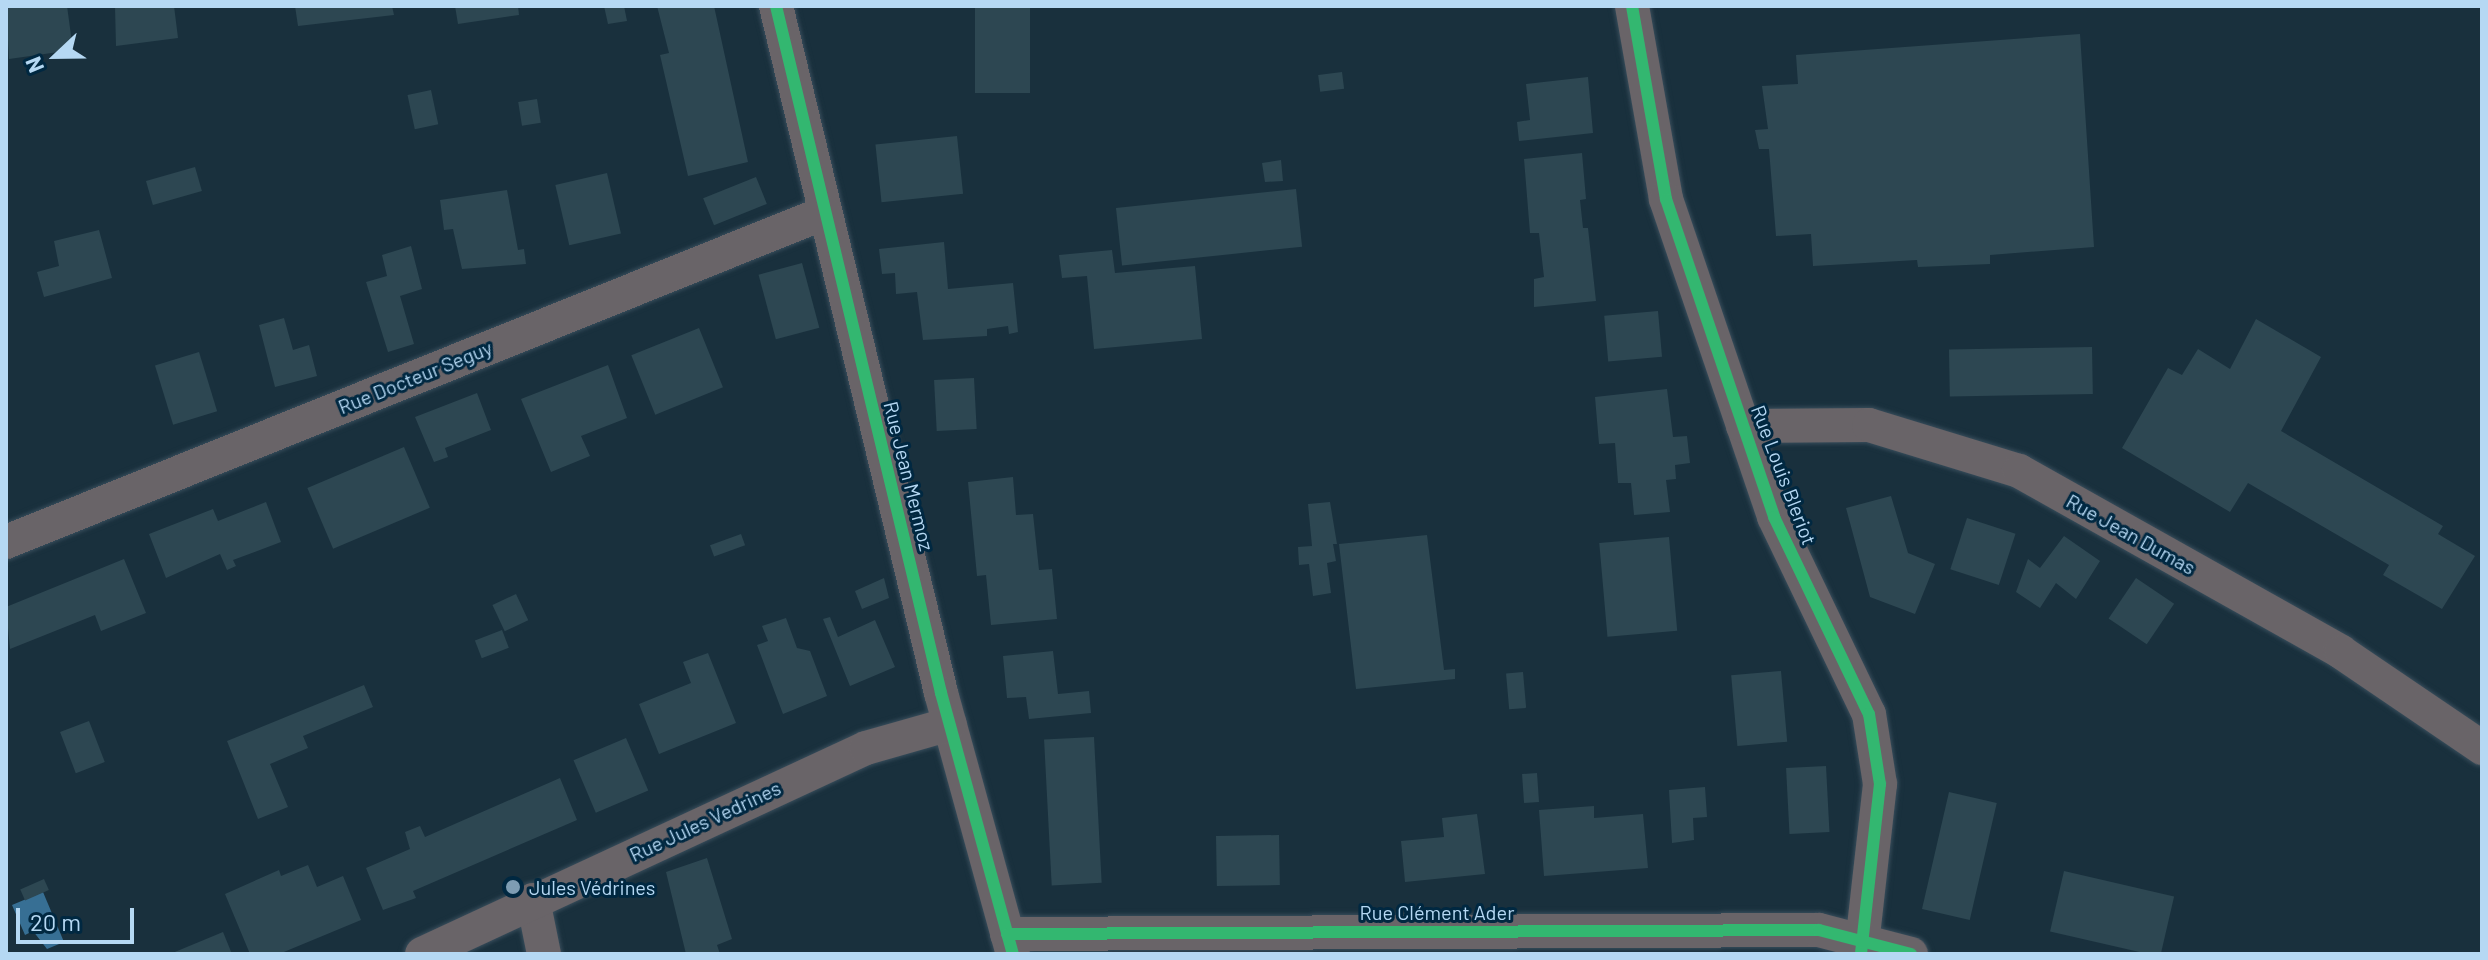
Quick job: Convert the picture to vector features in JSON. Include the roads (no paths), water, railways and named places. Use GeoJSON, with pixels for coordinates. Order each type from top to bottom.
{"type":"FeatureCollection","features":[{"type":"Feature","properties":{"kind":"street","name":"Rue Jean Mermoz"},"geometry":{"type":"LineString","coordinates":[[776,6],[950,724],[1010,944]]}},
{"type":"Feature","properties":{"kind":"street","name":"Rue Louis Bleriot"},"geometry":{"type":"LineString","coordinates":[[1632,6],[1666,199],[1774,517],[1869,714],[1880,784],[1863,949]]}},
{"type":"Feature","properties":{"kind":"street","name":"Rue Docteur Seguy"},"geometry":{"type":"LineString","coordinates":[[6,542],[824,213]]}},
{"type":"Feature","properties":{"kind":"street","name":"Rue Jean Dumas"},"geometry":{"type":"LineString","coordinates":[[1743,426],[1869,425],[2019,471],[2341,652],[2482,748]]}},
{"type":"Feature","properties":{"kind":"street","name":"Rue Jules Vedrines"},"geometry":{"type":"LineString","coordinates":[[422,954],[866,748],[950,724]]}},
{"type":"Feature","properties":{"kind":"street"},"geometry":{"type":"LineString","coordinates":[[533,900],[544,954]]}},
{"type":"Feature","properties":{"kind":"street","name":"Rue Clément Ader"},"geometry":{"type":"LineString","coordinates":[[1010,944],[1819,930],[1863,949],[1911,954]]}},
{"type":"Feature","properties":{"kind":"water"},"geometry":{"type":"Polygon","coordinates":[[[43,892],[64,942],[47,949],[33,931],[25,935],[12,905],[43,892]]]}},
{"type":"Feature","properties":{"kind":"place","name":"Jules Védrines"},"geometry":{"type":"Point","coordinates":[513,887]}}]}
